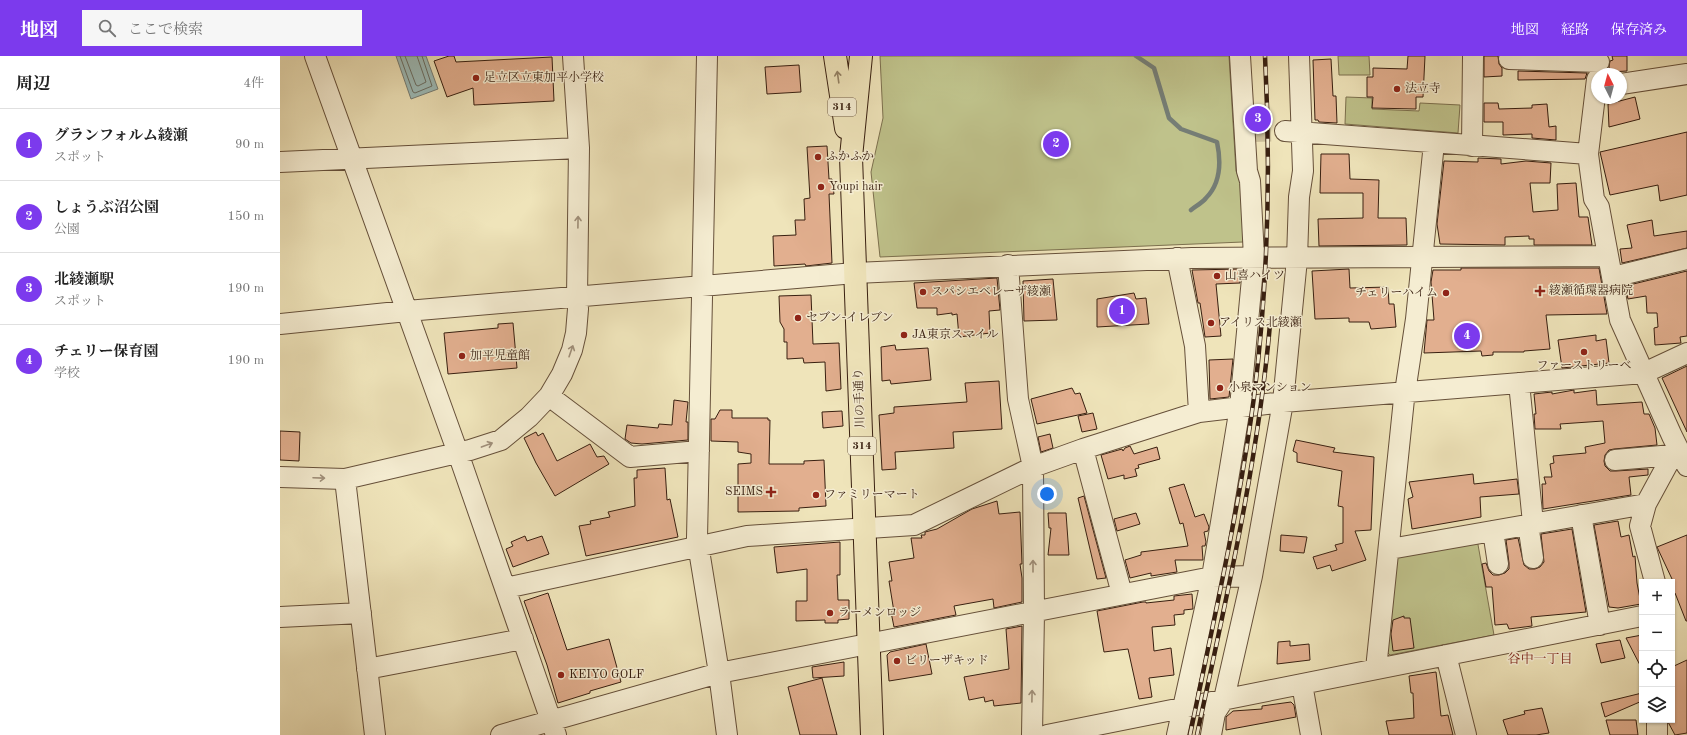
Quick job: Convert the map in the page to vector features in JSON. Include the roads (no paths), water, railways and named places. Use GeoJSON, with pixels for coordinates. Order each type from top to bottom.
{"type":"FeatureCollection","features":[{"type":"Feature","properties":{"kind":"main road","name":"川の手通り"},"geometry":{"type":"LineString","coordinates":[[835,56],[851,157],[866,527],[868,645],[872,735]]}},
{"type":"Feature","properties":{"kind":"main road","name":"川の手通り"},"geometry":{"type":"LineString","coordinates":[[851,157],[861,56]]}},
{"type":"Feature","properties":{"kind":"street"},"geometry":{"type":"LineString","coordinates":[[315,56],[506,588],[553,728]]}},
{"type":"Feature","properties":{"kind":"street"},"geometry":{"type":"LineString","coordinates":[[280,477],[345,479],[470,450],[501,440],[529,417],[549,396],[562,374],[572,350],[578,309],[576,297],[579,148],[573,56]]}},
{"type":"Feature","properties":{"kind":"street"},"geometry":{"type":"LineString","coordinates":[[707,56],[697,538],[719,673],[727,735]]}},
{"type":"Feature","properties":{"kind":"street"},"geometry":{"type":"LineString","coordinates":[[1177,735],[1212,577],[1240,407],[1254,257],[1250,181],[1247,171],[1248,132],[1240,56]]}},
{"type":"Feature","properties":{"kind":"street"},"geometry":{"type":"LineString","coordinates":[[1211,735],[1215,713],[1224,699],[1252,576],[1283,402],[1297,258],[1299,196],[1303,171],[1294,131],[1290,56]]}},
{"type":"Feature","properties":{"kind":"street"},"geometry":{"type":"LineString","coordinates":[[1294,131],[1298,56]]}},
{"type":"Feature","properties":{"kind":"street"},"geometry":{"type":"LineString","coordinates":[[1472,146],[1473,56]]}},
{"type":"Feature","properties":{"kind":"street"},"geometry":{"type":"LineString","coordinates":[[1509,59],[1591,73]]}},
{"type":"Feature","properties":{"kind":"street"},"geometry":{"type":"LineString","coordinates":[[1627,83],[1687,74]]}},
{"type":"Feature","properties":{"kind":"street"},"geometry":{"type":"LineString","coordinates":[[1594,104],[1588,154],[1594,199],[1600,207],[1620,320],[1679,456]]}},
{"type":"Feature","properties":{"kind":"street"},"geometry":{"type":"LineString","coordinates":[[1294,131],[1588,154]]}},
{"type":"Feature","properties":{"kind":"street"},"geometry":{"type":"LineString","coordinates":[[1376,669],[1390,549],[1405,393],[1416,319],[1421,257],[1434,143]]}},
{"type":"Feature","properties":{"kind":"street"},"geometry":{"type":"LineString","coordinates":[[280,162],[579,148]]}},
{"type":"Feature","properties":{"kind":"street"},"geometry":{"type":"LineString","coordinates":[[280,324],[407,311],[856,272],[1177,258],[1608,256]]}},
{"type":"Feature","properties":{"kind":"street"},"geometry":{"type":"LineString","coordinates":[[1177,258],[1195,346],[1199,412]]}},
{"type":"Feature","properties":{"kind":"street"},"geometry":{"type":"LineString","coordinates":[[1613,277],[1687,259]]}},
{"type":"Feature","properties":{"kind":"street"},"geometry":{"type":"LineString","coordinates":[[1008,265],[1018,399],[1033,467],[1034,612],[1032,735]]}},
{"type":"Feature","properties":{"kind":"street"},"geometry":{"type":"LineString","coordinates":[[506,588],[747,536],[914,525],[1033,467],[1083,449],[1199,412],[1283,402],[1644,373],[1687,353]]}},
{"type":"Feature","properties":{"kind":"street"},"geometry":{"type":"LineString","coordinates":[[1519,383],[1533,558]]}},
{"type":"Feature","properties":{"kind":"street"},"geometry":{"type":"LineString","coordinates":[[549,396],[630,457],[699,451]]}},
{"type":"Feature","properties":{"kind":"street"},"geometry":{"type":"LineString","coordinates":[[1083,449],[1122,594]]}},
{"type":"Feature","properties":{"kind":"street"},"geometry":{"type":"LineString","coordinates":[[1615,460],[1679,456]]}},
{"type":"Feature","properties":{"kind":"street"},"geometry":{"type":"LineString","coordinates":[[1654,579],[1640,526],[1646,504],[1679,456]]}},
{"type":"Feature","properties":{"kind":"street"},"geometry":{"type":"LineString","coordinates":[[345,479],[375,735]]}},
{"type":"Feature","properties":{"kind":"street"},"geometry":{"type":"LineString","coordinates":[[1390,549],[1646,504]]}},
{"type":"Feature","properties":{"kind":"street"},"geometry":{"type":"LineString","coordinates":[[1581,515],[1600,625]]}},
{"type":"Feature","properties":{"kind":"street"},"geometry":{"type":"LineString","coordinates":[[1493,531],[1498,564]]}},
{"type":"Feature","properties":{"kind":"street"},"geometry":{"type":"LineString","coordinates":[[501,735],[553,728],[719,673],[1212,577],[1252,576]]}},
{"type":"Feature","properties":{"kind":"street"},"geometry":{"type":"LineString","coordinates":[[280,617],[361,613]]}},
{"type":"Feature","properties":{"kind":"street"},"geometry":{"type":"LineString","coordinates":[[1046,735],[1639,617]]}},
{"type":"Feature","properties":{"kind":"street"},"geometry":{"type":"LineString","coordinates":[[367,669],[523,639]]}},
{"type":"Feature","properties":{"kind":"street"},"geometry":{"type":"LineString","coordinates":[[1446,654],[1466,735]]}},
{"type":"Feature","properties":{"kind":"street"},"geometry":{"type":"LineString","coordinates":[[1302,684],[1311,735]]}},
{"type":"Feature","properties":{"kind":"street"},"geometry":{"type":"LineString","coordinates":[[1657,723],[1657,735]]}},
{"type":"Feature","properties":{"kind":"water"},"geometry":{"type":"Polygon","coordinates":[[[396,56],[426,56],[438,89],[411,99],[396,56]]]}},
{"type":"Feature","properties":{"kind":"waterway"},"geometry":{"type":"LineString","coordinates":[[1136,56],[1154,68],[1169,118],[1181,129],[1217,142],[1219,172],[1215,186],[1204,200],[1191,210]]}},
{"type":"Feature","properties":{"kind":"tunnel"},"geometry":{"type":"LineString","coordinates":[[1251,132],[1285,131]]}},
{"type":"Feature","properties":{"kind":"railway"},"geometry":{"type":"LineString","coordinates":[[1190,735],[1241,482],[1259,355],[1265,270],[1268,184],[1265,56]]}},
{"type":"Feature","properties":{"kind":"railway"},"geometry":{"type":"LineString","coordinates":[[1197,735],[1240,530],[1258,427],[1270,324]]}},
{"type":"Feature","properties":{"kind":"place","name":"足立区立東加平小学校"},"geometry":{"type":"Point","coordinates":[476,78]}},
{"type":"Feature","properties":{"kind":"place","name":"法立寺"},"geometry":{"type":"Point","coordinates":[1397,89]}},
{"type":"Feature","properties":{"kind":"place","name":"北綾瀬駅"},"geometry":{"type":"Point","coordinates":[1258,119]}},
{"type":"Feature","properties":{"kind":"place","name":"しょうぶ沼公園"},"geometry":{"type":"Point","coordinates":[1056,144]}},
{"type":"Feature","properties":{"kind":"place","name":"ふかふか"},"geometry":{"type":"Point","coordinates":[818,157]}},
{"type":"Feature","properties":{"kind":"place","name":"Youpi hair"},"geometry":{"type":"Point","coordinates":[821,187]}},
{"type":"Feature","properties":{"kind":"place","name":"山喜ハイツ"},"geometry":{"type":"Point","coordinates":[1217,276]}},
{"type":"Feature","properties":{"kind":"place","name":"綾瀬循環器病院"},"geometry":{"type":"Point","coordinates":[1540,291]}},
{"type":"Feature","properties":{"kind":"place","name":"スパシエベレーザ綾瀬"},"geometry":{"type":"Point","coordinates":[923,292]}},
{"type":"Feature","properties":{"kind":"place","name":"チェリーハイム"},"geometry":{"type":"Point","coordinates":[1446,293]}},
{"type":"Feature","properties":{"kind":"place","name":"グランフォルム綾瀬"},"geometry":{"type":"Point","coordinates":[1122,311]}},
{"type":"Feature","properties":{"kind":"place","name":"セブン-イレブン"},"geometry":{"type":"Point","coordinates":[798,318]}},
{"type":"Feature","properties":{"kind":"place","name":"アイリス北綾瀬"},"geometry":{"type":"Point","coordinates":[1211,323]}},
{"type":"Feature","properties":{"kind":"place","name":"JA東京スマイル"},"geometry":{"type":"Point","coordinates":[904,335]}},
{"type":"Feature","properties":{"kind":"place","name":"チェリー保育園"},"geometry":{"type":"Point","coordinates":[1467,336]}},
{"type":"Feature","properties":{"kind":"place","name":"ファーストリーベ"},"geometry":{"type":"Point","coordinates":[1584,352]}},
{"type":"Feature","properties":{"kind":"place","name":"加平児童館"},"geometry":{"type":"Point","coordinates":[462,356]}},
{"type":"Feature","properties":{"kind":"place","name":"小泉マンション"},"geometry":{"type":"Point","coordinates":[1220,388]}},
{"type":"Feature","properties":{"kind":"place","name":"SEIMS"},"geometry":{"type":"Point","coordinates":[771,492]}},
{"type":"Feature","properties":{"kind":"place","name":"ファミリーマート"},"geometry":{"type":"Point","coordinates":[816,495]}},
{"type":"Feature","properties":{"kind":"place","name":"ラーメンロッジ"},"geometry":{"type":"Point","coordinates":[830,613]}},
{"type":"Feature","properties":{"kind":"place","name":"ビリーザキッド"},"geometry":{"type":"Point","coordinates":[897,661]}},
{"type":"Feature","properties":{"kind":"place","name":"KEIYO GOLF"},"geometry":{"type":"Point","coordinates":[561,675]}},
{"type":"Feature","properties":{"kind":"district","name":"谷中一丁目"},"geometry":{"type":"Point","coordinates":[1540,659]}}]}
